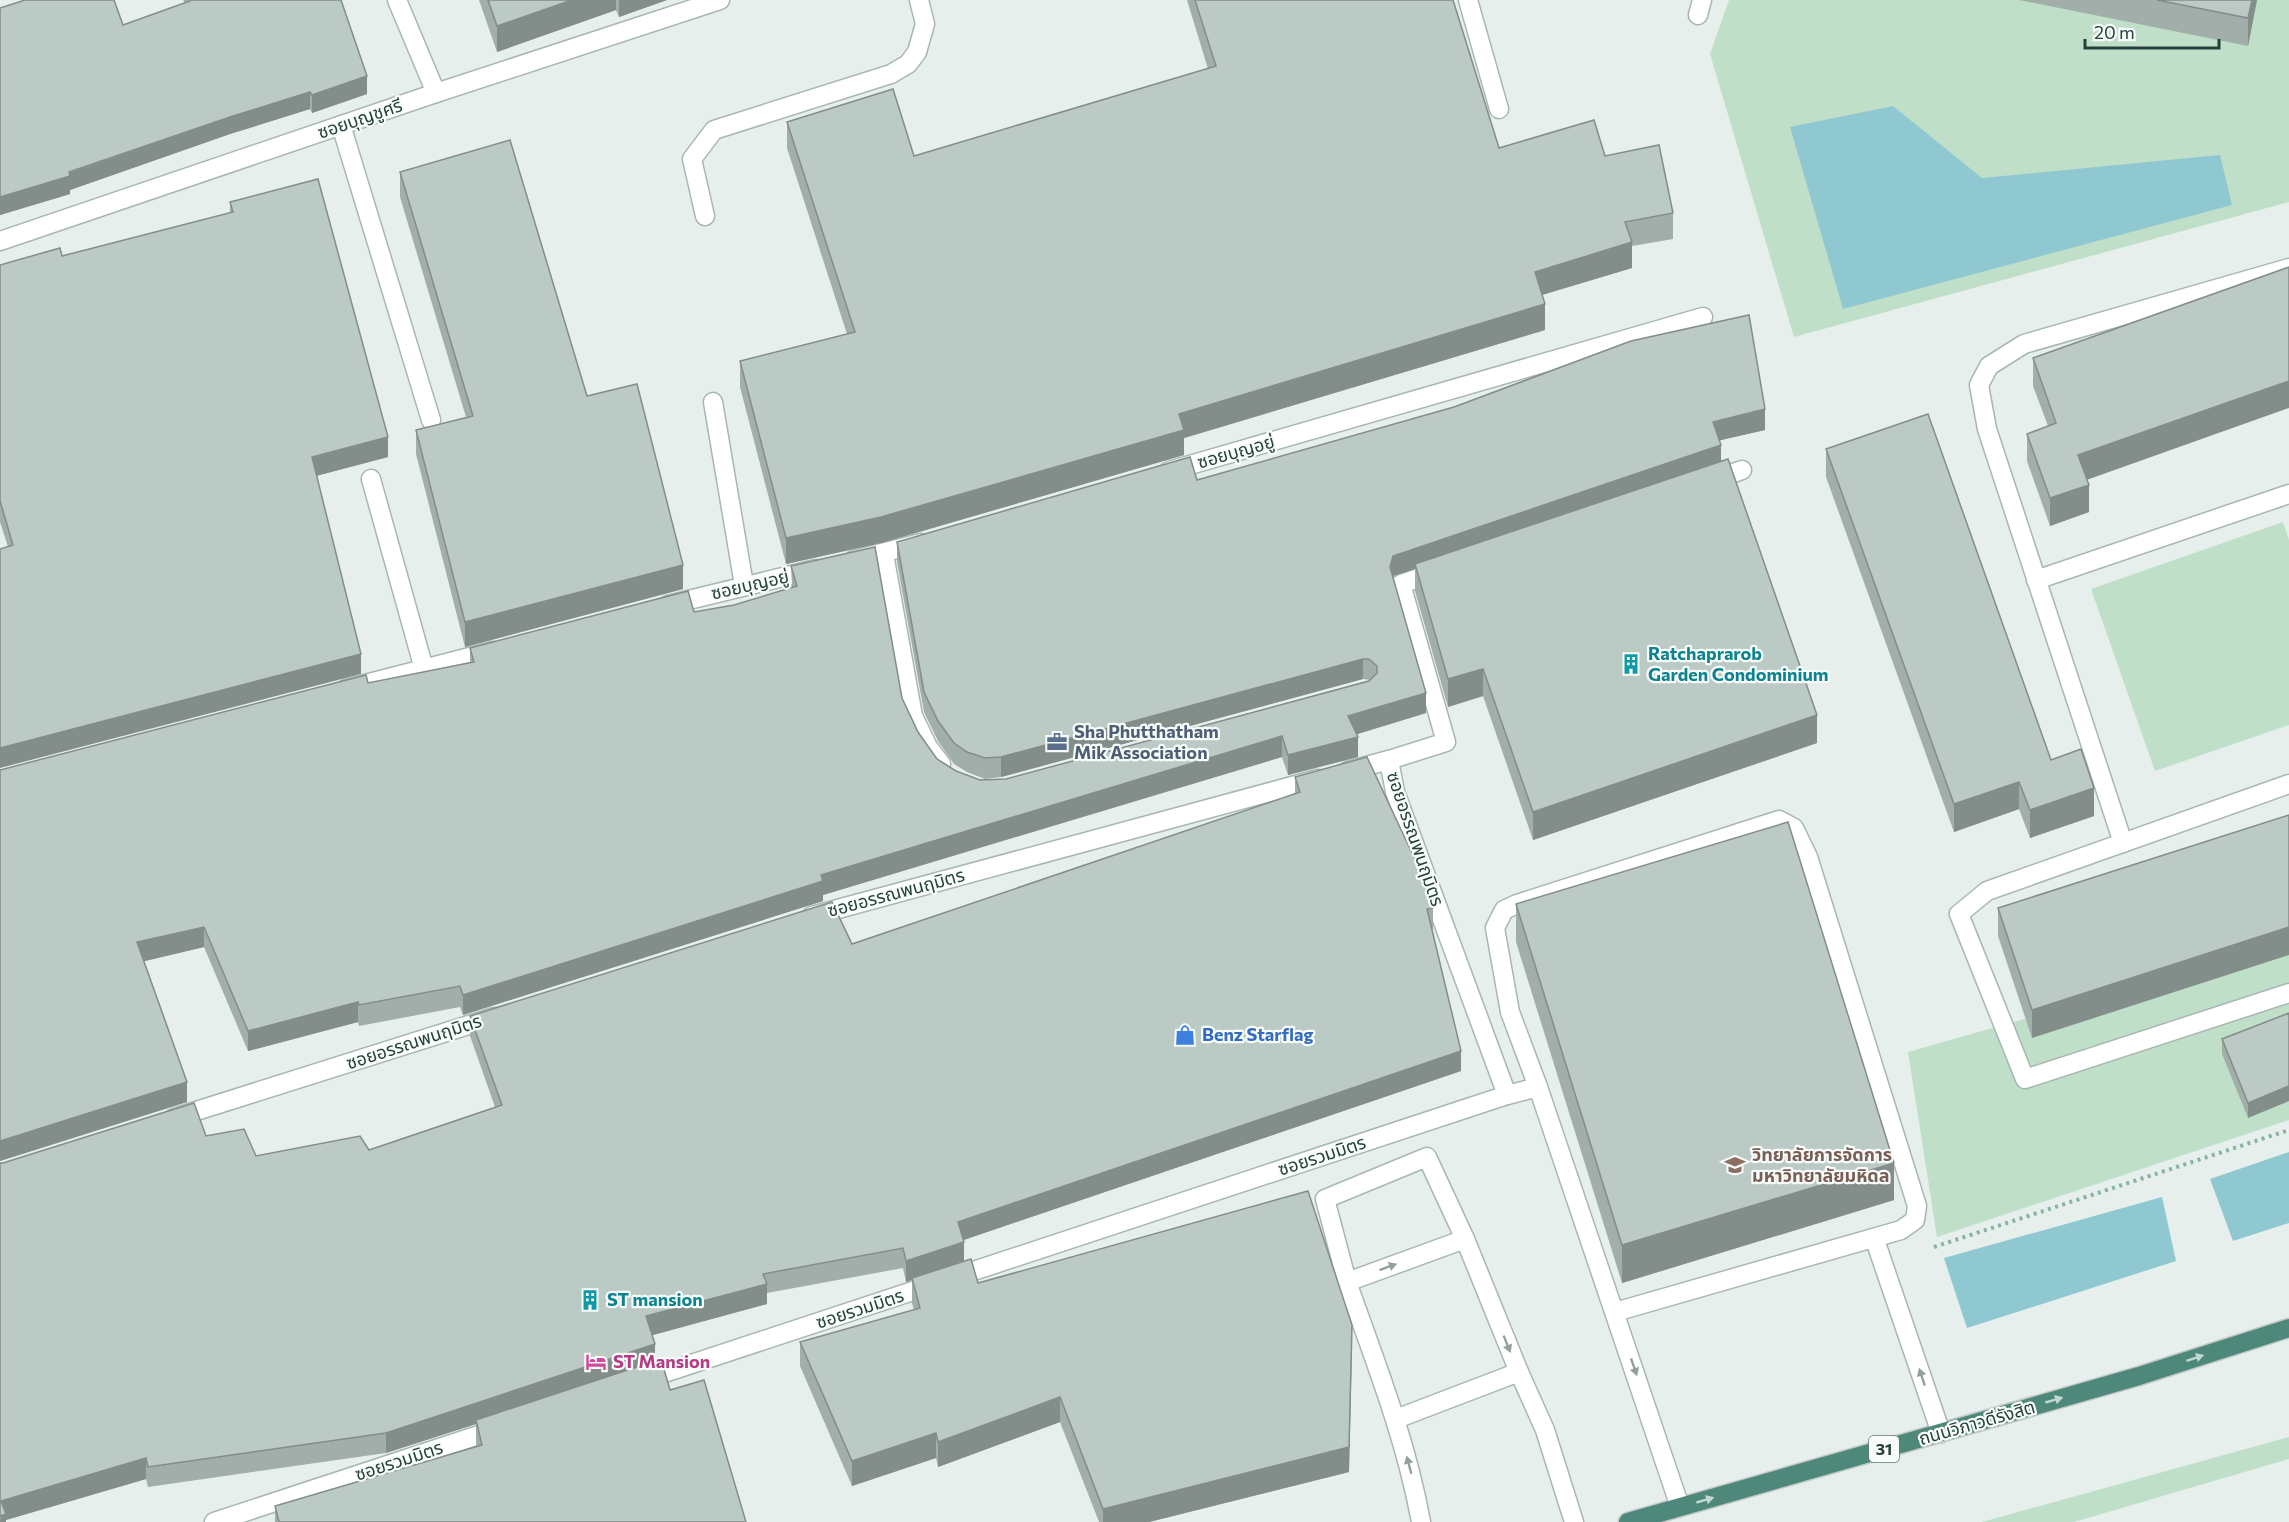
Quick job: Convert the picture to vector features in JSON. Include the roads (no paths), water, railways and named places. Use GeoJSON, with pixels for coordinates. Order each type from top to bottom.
{"type":"FeatureCollection","features":[{"type":"Feature","properties":{"kind":"highway","name":"ถนนวิภาวดีรังสิต"},"geometry":{"type":"LineString","coordinates":[[1628,1522],[2139,1376],[2289,1328]]}},
{"type":"Feature","properties":{"kind":"street"},"geometry":{"type":"LineString","coordinates":[[397,0],[436,93]]}},
{"type":"Feature","properties":{"kind":"street","name":"ซอยบุญชูศรี"},"geometry":{"type":"LineString","coordinates":[[0,241],[436,93],[720,0]]}},
{"type":"Feature","properties":{"kind":"street"},"geometry":{"type":"LineString","coordinates":[[705,216],[692,159],[714,130],[891,74],[908,64],[917,52],[925,24],[919,0]]}},
{"type":"Feature","properties":{"kind":"street"},"geometry":{"type":"LineString","coordinates":[[1468,0],[1499,109]]}},
{"type":"Feature","properties":{"kind":"street"},"geometry":{"type":"LineString","coordinates":[[341,125],[431,420]]}},
{"type":"Feature","properties":{"kind":"street"},"geometry":{"type":"LineString","coordinates":[[2123,843],[1987,429],[1979,385],[1989,366],[2024,344],[2289,268]]}},
{"type":"Feature","properties":{"kind":"street","name":"ซอยบุญอยู่"},"geometry":{"type":"LineString","coordinates":[[1157,475],[1703,317]]}},
{"type":"Feature","properties":{"kind":"street"},"geometry":{"type":"LineString","coordinates":[[713,402],[744,585]]}},
{"type":"Feature","properties":{"kind":"street"},"geometry":{"type":"LineString","coordinates":[[1698,485],[1742,470]]}},
{"type":"Feature","properties":{"kind":"street"},"geometry":{"type":"LineString","coordinates":[[371,479],[424,669]]}},
{"type":"Feature","properties":{"kind":"street"},"geometry":{"type":"LineString","coordinates":[[2036,580],[2289,494]]}},
{"type":"Feature","properties":{"kind":"street","name":"ซอยบุญอยู่"},"geometry":{"type":"LineString","coordinates":[[652,609],[744,585],[884,554],[941,537]]}},
{"type":"Feature","properties":{"kind":"street"},"geometry":{"type":"LineString","coordinates":[[884,554],[913,716],[928,747],[946,772],[954,777]]}},
{"type":"Feature","properties":{"kind":"street"},"geometry":{"type":"LineString","coordinates":[[1389,760],[1446,742],[1401,584],[1456,566]]}},
{"type":"Feature","properties":{"kind":"street"},"geometry":{"type":"LineString","coordinates":[[324,695],[515,645]]}},
{"type":"Feature","properties":{"kind":"street","name":"ซอยอรรณพนฤมิตร"},"geometry":{"type":"LineString","coordinates":[[790,923],[1389,760],[1395,792],[1507,1095]]}},
{"type":"Feature","properties":{"kind":"street"},"geometry":{"type":"LineString","coordinates":[[2289,784],[1987,891],[1959,914],[2025,1079],[2289,993]]}},
{"type":"Feature","properties":{"kind":"street"},"geometry":{"type":"LineString","coordinates":[[1615,1312],[1901,1230],[1915,1220],[1917,1206],[1808,857],[1794,828],[1779,820],[1516,904],[1504,910],[1495,928],[1510,1012],[1538,1087],[1680,1507]]}},
{"type":"Feature","properties":{"kind":"street","name":"ซอยอรรณพนฤมิตร"},"geometry":{"type":"LineString","coordinates":[[158,1123],[508,1012]]}},
{"type":"Feature","properties":{"kind":"street","name":"ซอยรวมมิตร"},"geometry":{"type":"LineString","coordinates":[[622,1387],[1507,1095],[1538,1087]]}},
{"type":"Feature","properties":{"kind":"street"},"geometry":{"type":"LineString","coordinates":[[1420,1522],[1411,1474],[1396,1419],[1347,1282],[1325,1198],[1427,1157],[1465,1239],[1545,1430],[1574,1522]]}},
{"type":"Feature","properties":{"kind":"street"},"geometry":{"type":"LineString","coordinates":[[1876,1237],[1941,1433]]}},
{"type":"Feature","properties":{"kind":"street"},"geometry":{"type":"LineString","coordinates":[[1347,1282],[1465,1239]]}},
{"type":"Feature","properties":{"kind":"street"},"geometry":{"type":"LineString","coordinates":[[1396,1419],[1519,1372]]}},
{"type":"Feature","properties":{"kind":"street","name":"ซอยรวมมิตร"},"geometry":{"type":"LineString","coordinates":[[214,1522],[520,1421]]}},
{"type":"Feature","properties":{"kind":"water"},"geometry":{"type":"Polygon","coordinates":[[[1893,106],[1982,178],[2220,155],[2232,205],[1843,309],[1790,127],[1893,106]]]}},
{"type":"Feature","properties":{"kind":"water"},"geometry":{"type":"Polygon","coordinates":[[[2289,1152],[2289,1223],[2233,1241],[2210,1179],[2289,1152]]]}},
{"type":"Feature","properties":{"kind":"water"},"geometry":{"type":"Polygon","coordinates":[[[2162,1197],[2176,1261],[1967,1328],[1944,1258],[2162,1197]]]}},
{"type":"Feature","properties":{"kind":"place","name":"Ratchaprarob Garden Condominium"},"geometry":{"type":"Point","coordinates":[1631,664]}},
{"type":"Feature","properties":{"kind":"place","name":"Sha Phutthatham Mik Association"},"geometry":{"type":"Point","coordinates":[1057,742]}},
{"type":"Feature","properties":{"kind":"place","name":"Benz Starflag"},"geometry":{"type":"Point","coordinates":[1185,1035]}},
{"type":"Feature","properties":{"kind":"place","name":"วิทยาลัยการจัดการ มหาวิทยาลัยมหิดล"},"geometry":{"type":"Point","coordinates":[1735,1165]}},
{"type":"Feature","properties":{"kind":"place","name":"ST mansion"},"geometry":{"type":"Point","coordinates":[590,1300]}},
{"type":"Feature","properties":{"kind":"place","name":"ST Mansion"},"geometry":{"type":"Point","coordinates":[596,1362]}}]}
